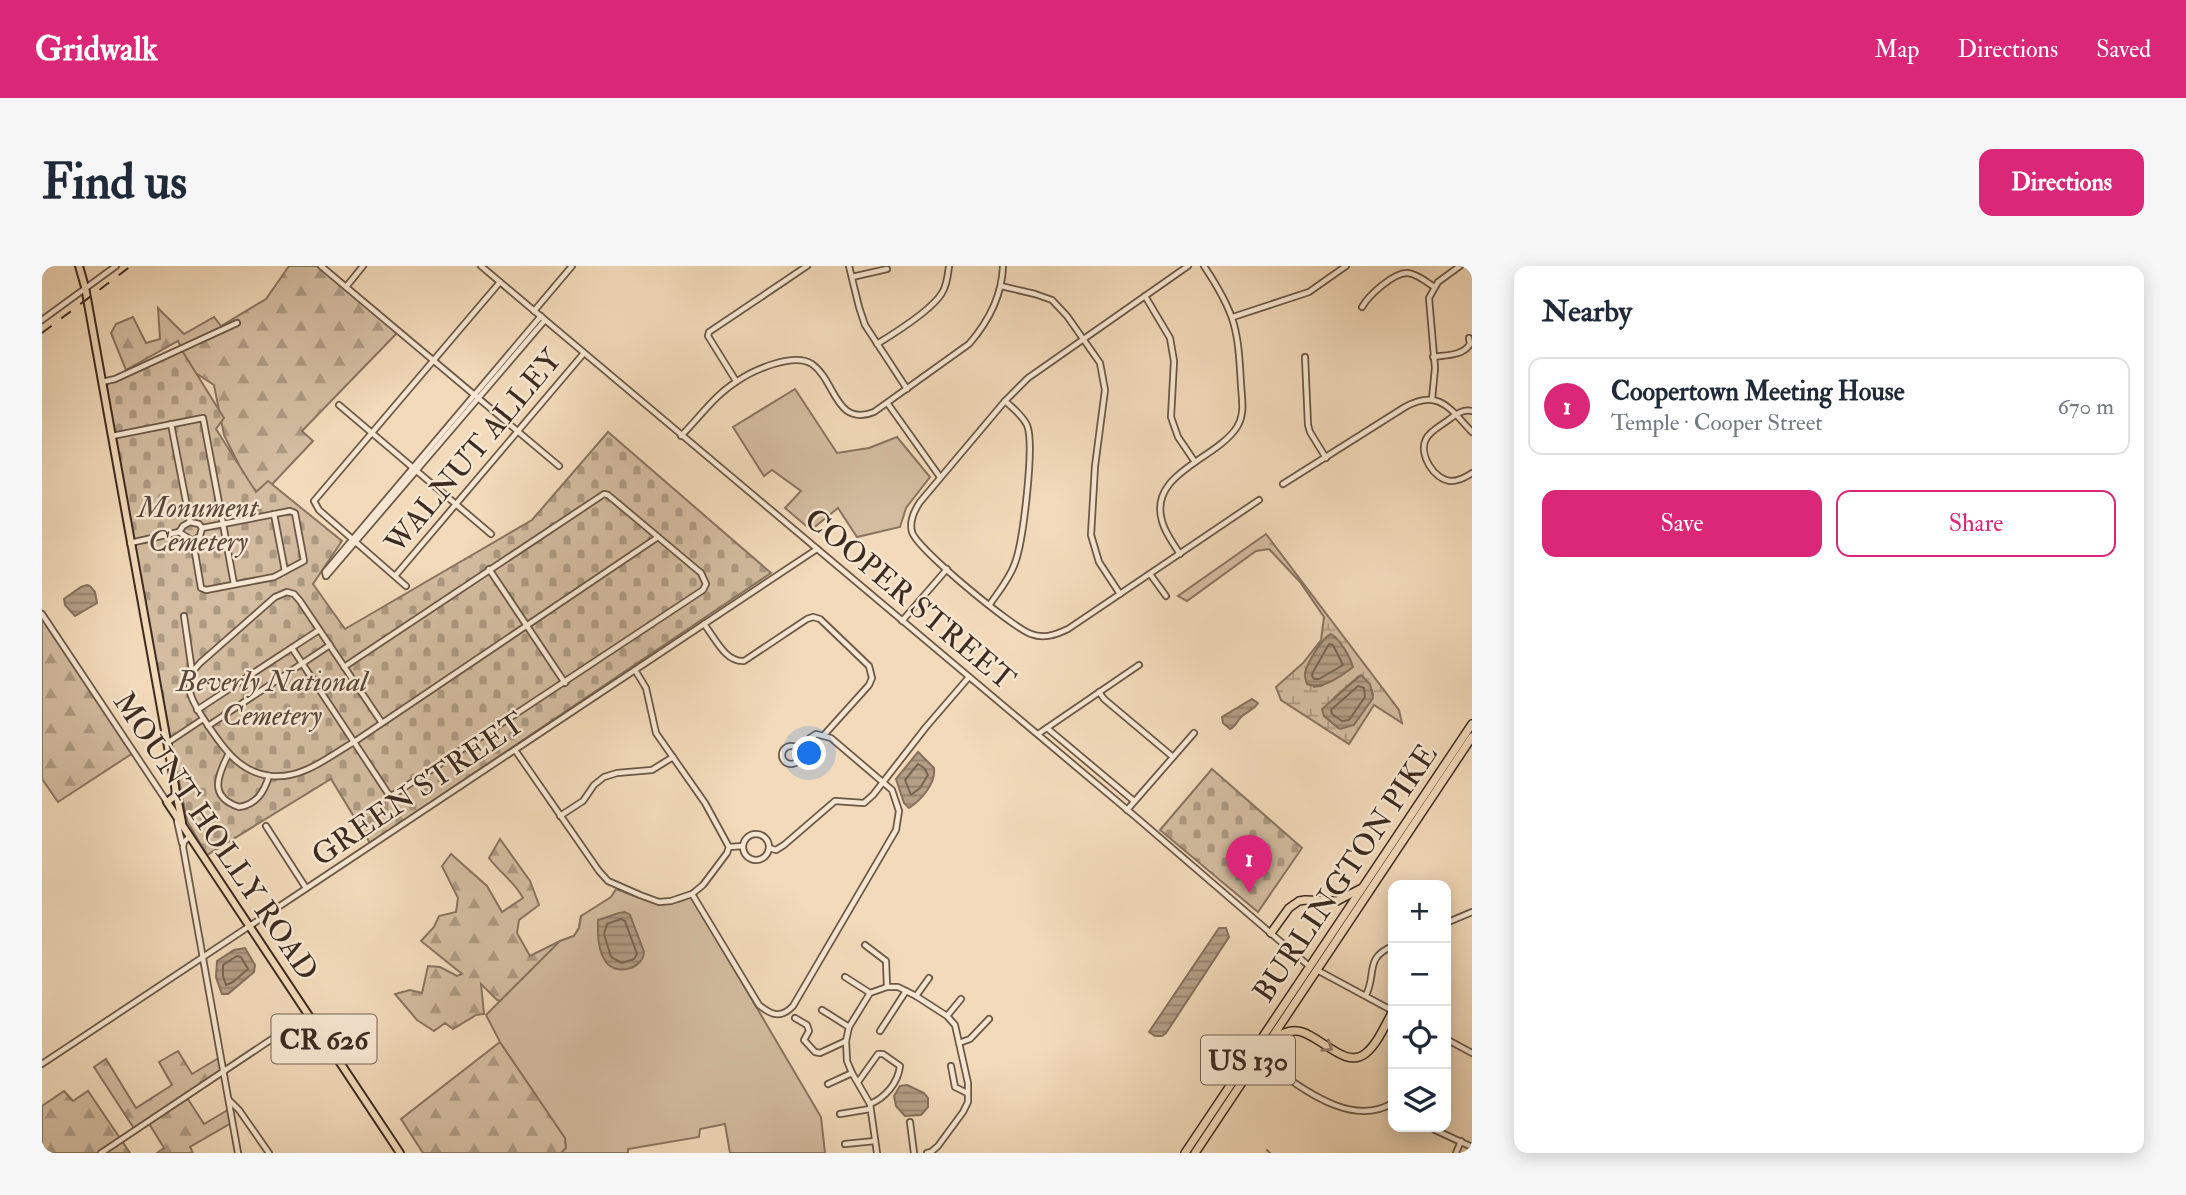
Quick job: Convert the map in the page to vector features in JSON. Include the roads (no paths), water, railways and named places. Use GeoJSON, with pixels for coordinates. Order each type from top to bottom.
{"type":"FeatureCollection","features":[{"type":"Feature","properties":{"kind":"highway","name":"BURLINGTON PIKE"},"geometry":{"type":"LineString","coordinates":[[1195,1153],[1258,1058],[1364,887],[1472,724]]}},
{"type":"Feature","properties":{"kind":"highway","name":"BURLINGTON PIKE"},"geometry":{"type":"LineString","coordinates":[[1185,1153],[1472,737]]}},
{"type":"Feature","properties":{"kind":"highway"},"geometry":{"type":"LineString","coordinates":[[1271,933],[1289,908],[1298,901],[1337,901],[1364,887]]}},
{"type":"Feature","properties":{"kind":"highway"},"geometry":{"type":"LineString","coordinates":[[1270,1039],[1298,1031],[1313,1036],[1347,1058],[1358,1058],[1368,1052],[1388,1019]]}},
{"type":"Feature","properties":{"kind":"main road"},"geometry":{"type":"LineString","coordinates":[[79,266],[183,828]]}},
{"type":"Feature","properties":{"kind":"main road"},"geometry":{"type":"LineString","coordinates":[[167,802],[176,795],[175,786]]}},
{"type":"Feature","properties":{"kind":"main road","name":"MOUNT HOLLY ROAD"},"geometry":{"type":"LineString","coordinates":[[167,802],[400,1153]]}},
{"type":"Feature","properties":{"kind":"street"},"geometry":{"type":"LineString","coordinates":[[42,320],[116,266]]}},
{"type":"Feature","properties":{"kind":"street"},"geometry":{"type":"LineString","coordinates":[[321,266],[559,466]]}},
{"type":"Feature","properties":{"kind":"street"},"geometry":{"type":"LineString","coordinates":[[346,287],[363,266]]}},
{"type":"Feature","properties":{"kind":"street","name":"COOPER STREET"},"geometry":{"type":"LineString","coordinates":[[481,266],[1313,968],[1388,1008]]}},
{"type":"Feature","properties":{"kind":"street"},"geometry":{"type":"LineString","coordinates":[[534,311],[572,266]]}},
{"type":"Feature","properties":{"kind":"street"},"geometry":{"type":"LineString","coordinates":[[736,381],[708,336],[709,332],[807,266]]}},
{"type":"Feature","properties":{"kind":"street"},"geometry":{"type":"LineString","coordinates":[[849,266],[862,319],[907,389]]}},
{"type":"Feature","properties":{"kind":"street"},"geometry":{"type":"LineString","coordinates":[[877,344],[938,299],[946,285],[949,266]]}},
{"type":"Feature","properties":{"kind":"street"},"geometry":{"type":"LineString","coordinates":[[681,436],[736,381],[786,360],[796,359],[812,365],[849,413],[865,416],[887,404],[970,344],[988,320],[1001,286],[1003,266]]}},
{"type":"Feature","properties":{"kind":"street"},"geometry":{"type":"LineString","coordinates":[[1188,266],[1028,378],[1005,401],[916,507],[911,525],[914,536],[920,546],[1020,629],[1048,637],[1068,629],[1259,500]]}},
{"type":"Feature","properties":{"kind":"street"},"geometry":{"type":"LineString","coordinates":[[1180,554],[1163,524],[1160,507],[1171,482],[1229,437],[1242,414],[1241,359],[1233,317],[1225,298],[1204,266]]}},
{"type":"Feature","properties":{"kind":"street"},"geometry":{"type":"LineString","coordinates":[[1233,317],[1309,292],[1346,266]]}},
{"type":"Feature","properties":{"kind":"street"},"geometry":{"type":"LineString","coordinates":[[1432,399],[1435,368],[1429,298],[1434,287],[1460,266]]}},
{"type":"Feature","properties":{"kind":"street"},"geometry":{"type":"LineString","coordinates":[[852,277],[887,269]]}},
{"type":"Feature","properties":{"kind":"street"},"geometry":{"type":"LineString","coordinates":[[1362,307],[1368,297],[1395,276],[1411,273],[1434,287]]}},
{"type":"Feature","properties":{"kind":"street"},"geometry":{"type":"LineString","coordinates":[[406,586],[315,504],[315,498],[500,282]]}},
{"type":"Feature","properties":{"kind":"street"},"geometry":{"type":"LineString","coordinates":[[1001,286],[1052,300],[1064,312],[1100,363],[1104,383],[1091,535],[1098,562],[1120,594]]}},
{"type":"Feature","properties":{"kind":"street"},"geometry":{"type":"LineString","coordinates":[[1144,296],[1167,330],[1172,343],[1172,422],[1178,437],[1195,462]]}},
{"type":"Feature","properties":{"kind":"street"},"geometry":{"type":"LineString","coordinates":[[354,541],[325,572],[326,576],[543,318]]}},
{"type":"Feature","properties":{"kind":"street"},"geometry":{"type":"LineString","coordinates":[[102,382],[115,379],[237,323]]}},
{"type":"Feature","properties":{"kind":"street"},"geometry":{"type":"LineString","coordinates":[[1433,357],[1466,350],[1470,344],[1469,338]]}},
{"type":"Feature","properties":{"kind":"street","name":"WALNUT ALLEY"},"geometry":{"type":"LineString","coordinates":[[395,576],[584,353]]}},
{"type":"Feature","properties":{"kind":"street"},"geometry":{"type":"LineString","coordinates":[[1305,357],[1308,425],[1326,458]]}},
{"type":"Feature","properties":{"kind":"street"},"geometry":{"type":"LineString","coordinates":[[1283,484],[1420,400],[1432,399],[1444,403],[1472,432]]}},
{"type":"Feature","properties":{"kind":"street"},"geometry":{"type":"LineString","coordinates":[[990,604],[1008,578],[1018,555],[1030,450],[1026,423],[1005,401]]}},
{"type":"Feature","properties":{"kind":"street"},"geometry":{"type":"LineString","coordinates":[[887,404],[940,477]]}},
{"type":"Feature","properties":{"kind":"street"},"geometry":{"type":"LineString","coordinates":[[339,405],[491,534]]}},
{"type":"Feature","properties":{"kind":"street"},"geometry":{"type":"LineString","coordinates":[[1472,411],[1456,414],[1429,434],[1424,442],[1424,455],[1434,472],[1442,478],[1456,480],[1472,473]]}},
{"type":"Feature","properties":{"kind":"street"},"geometry":{"type":"LineString","coordinates":[[112,436],[203,418],[234,584]]}},
{"type":"Feature","properties":{"kind":"street"},"geometry":{"type":"LineString","coordinates":[[171,424],[190,522]]}},
{"type":"Feature","properties":{"kind":"street"},"geometry":{"type":"LineString","coordinates":[[292,648],[391,796],[413,784],[703,590],[706,584],[701,573],[604,494],[344,667]]}},
{"type":"Feature","properties":{"kind":"street"},"geometry":{"type":"LineString","coordinates":[[130,542],[179,532],[193,541],[201,588],[206,590],[274,577],[304,561],[297,516],[290,511],[202,528]]}},
{"type":"Feature","properties":{"kind":"street"},"geometry":{"type":"LineString","coordinates":[[274,514],[285,571]]}},
{"type":"Feature","properties":{"kind":"street"},"geometry":{"type":"LineString","coordinates":[[179,532],[190,522],[202,528]]}},
{"type":"Feature","properties":{"kind":"street"},"geometry":{"type":"LineString","coordinates":[[193,541],[200,536],[202,528]]}},
{"type":"Feature","properties":{"kind":"street"},"geometry":{"type":"LineString","coordinates":[[184,616],[192,671],[190,693],[197,710],[228,755],[239,764],[257,773],[286,776],[303,773],[354,742],[658,537]]}},
{"type":"Feature","properties":{"kind":"street","name":"GREEN STREET"},"geometry":{"type":"LineString","coordinates":[[42,1064],[817,549]]}},
{"type":"Feature","properties":{"kind":"street"},"geometry":{"type":"LineString","coordinates":[[489,569],[565,682]]}},
{"type":"Feature","properties":{"kind":"street"},"geometry":{"type":"LineString","coordinates":[[902,621],[947,569]]}},
{"type":"Feature","properties":{"kind":"street"},"geometry":{"type":"LineString","coordinates":[[1150,573],[1166,596]]}},
{"type":"Feature","properties":{"kind":"street"},"geometry":{"type":"LineString","coordinates":[[192,671],[275,597],[287,592],[294,594],[300,601],[382,723]]}},
{"type":"Feature","properties":{"kind":"street","name":"MOUNT HOLLY ROAD"},"geometry":{"type":"LineString","coordinates":[[42,614],[167,802]]}},
{"type":"Feature","properties":{"kind":"street"},"geometry":{"type":"LineString","coordinates":[[704,624],[729,657],[736,662],[744,661],[807,619],[820,619],[869,666],[872,678],[869,685],[824,735]]}},
{"type":"Feature","properties":{"kind":"street"},"geometry":{"type":"LineString","coordinates":[[197,710],[320,630]]}},
{"type":"Feature","properties":{"kind":"street"},"geometry":{"type":"LineString","coordinates":[[208,726],[330,646]]}},
{"type":"Feature","properties":{"kind":"street"},"geometry":{"type":"LineString","coordinates":[[190,656],[204,660]]}},
{"type":"Feature","properties":{"kind":"street"},"geometry":{"type":"LineString","coordinates":[[1038,734],[1139,665]]}},
{"type":"Feature","properties":{"kind":"street"},"geometry":{"type":"LineString","coordinates":[[514,750],[598,872],[609,881],[659,902],[692,894],[708,878],[729,847],[705,803],[656,733],[646,688],[635,670]]}},
{"type":"Feature","properties":{"kind":"street"},"geometry":{"type":"LineString","coordinates":[[769,848],[776,849],[783,845],[835,801],[864,803],[968,676]]}},
{"type":"Feature","properties":{"kind":"street"},"geometry":{"type":"LineString","coordinates":[[1099,692],[1172,757]]}},
{"type":"Feature","properties":{"kind":"street"},"geometry":{"type":"LineString","coordinates":[[167,743],[203,719]]}},
{"type":"Feature","properties":{"kind":"street"},"geometry":{"type":"LineString","coordinates":[[1046,728],[1134,801]]}},
{"type":"Feature","properties":{"kind":"street"},"geometry":{"type":"LineString","coordinates":[[1128,810],[1194,733]]}},
{"type":"Feature","properties":{"kind":"street"},"geometry":{"type":"LineString","coordinates":[[692,894],[759,1005],[769,1013],[787,1013],[896,830],[899,811],[892,790],[831,738],[824,735],[811,736],[796,747],[787,746],[782,756],[785,761],[793,764],[798,760],[800,751],[796,747]]}},
{"type":"Feature","properties":{"kind":"street"},"geometry":{"type":"LineString","coordinates":[[228,755],[218,778],[221,796],[228,802],[239,807],[254,801],[265,789],[270,776]]}},
{"type":"Feature","properties":{"kind":"street"},"geometry":{"type":"LineString","coordinates":[[560,816],[583,801],[594,785],[604,777],[652,770],[673,757]]}},
{"type":"Feature","properties":{"kind":"street"},"geometry":{"type":"LineString","coordinates":[[176,817],[204,955],[237,1153]]}},
{"type":"Feature","properties":{"kind":"street"},"geometry":{"type":"LineString","coordinates":[[267,826],[306,888]]}},
{"type":"Feature","properties":{"kind":"street"},"geometry":{"type":"LineString","coordinates":[[757,834],[767,840],[769,848],[766,855],[755,860],[747,857],[743,846],[746,839],[757,834]]}},
{"type":"Feature","properties":{"kind":"street"},"geometry":{"type":"LineString","coordinates":[[184,847],[184,842],[190,836]]}},
{"type":"Feature","properties":{"kind":"street"},"geometry":{"type":"LineString","coordinates":[[729,847],[743,846]]}},
{"type":"Feature","properties":{"kind":"street"},"geometry":{"type":"LineString","coordinates":[[1451,921],[1472,912]]}},
{"type":"Feature","properties":{"kind":"street"},"geometry":{"type":"LineString","coordinates":[[864,945],[886,961],[887,987]]}},
{"type":"Feature","properties":{"kind":"street"},"geometry":{"type":"LineString","coordinates":[[1366,995],[1374,960],[1388,948]]}},
{"type":"Feature","properties":{"kind":"street"},"geometry":{"type":"LineString","coordinates":[[845,977],[870,993]]}},
{"type":"Feature","properties":{"kind":"street"},"geometry":{"type":"LineString","coordinates":[[916,996],[929,978]]}},
{"type":"Feature","properties":{"kind":"street"},"geometry":{"type":"LineString","coordinates":[[877,1153],[870,1106],[852,1073],[846,1041],[849,1027],[870,993],[887,987],[898,987],[947,1016],[955,1025],[968,1083],[968,1102],[963,1112],[938,1146],[927,1153]]}},
{"type":"Feature","properties":{"kind":"street"},"geometry":{"type":"LineString","coordinates":[[880,1031],[906,991]]}},
{"type":"Feature","properties":{"kind":"street"},"geometry":{"type":"LineString","coordinates":[[947,1016],[961,999]]}},
{"type":"Feature","properties":{"kind":"street"},"geometry":{"type":"LineString","coordinates":[[822,1010],[849,1027]]}},
{"type":"Feature","properties":{"kind":"street"},"geometry":{"type":"LineString","coordinates":[[102,1153],[308,1015]]}},
{"type":"Feature","properties":{"kind":"street"},"geometry":{"type":"LineString","coordinates":[[795,1018],[807,1025],[809,1031],[804,1040],[815,1052],[820,1053],[846,1041]]}},
{"type":"Feature","properties":{"kind":"street"},"geometry":{"type":"LineString","coordinates":[[959,1043],[970,1039],[989,1019]]}},
{"type":"Feature","properties":{"kind":"street"},"geometry":{"type":"LineString","coordinates":[[1451,1042],[1472,1053]]}},
{"type":"Feature","properties":{"kind":"street"},"geometry":{"type":"LineString","coordinates":[[840,1114],[870,1106],[880,1100],[899,1074],[900,1066],[883,1054],[878,1055],[858,1082]]}},
{"type":"Feature","properties":{"kind":"street"},"geometry":{"type":"LineString","coordinates":[[1258,1058],[1329,1103],[1344,1109],[1371,1112],[1388,1105]]}},
{"type":"Feature","properties":{"kind":"street"},"geometry":{"type":"LineString","coordinates":[[951,1066],[955,1087],[967,1093]]}},
{"type":"Feature","properties":{"kind":"street"},"geometry":{"type":"LineString","coordinates":[[828,1084],[852,1073]]}},
{"type":"Feature","properties":{"kind":"street"},"geometry":{"type":"LineString","coordinates":[[228,1099],[239,1110],[269,1153]]}},
{"type":"Feature","properties":{"kind":"street"},"geometry":{"type":"LineString","coordinates":[[910,1122],[914,1153]]}},
{"type":"Feature","properties":{"kind":"street"},"geometry":{"type":"LineString","coordinates":[[1440,1132],[1472,1147]]}},
{"type":"Feature","properties":{"kind":"street"},"geometry":{"type":"LineString","coordinates":[[845,1144],[875,1141]]}},
{"type":"Feature","properties":{"kind":"street"},"geometry":{"type":"LineString","coordinates":[[1456,1153],[1461,1141]]}},
{"type":"Feature","properties":{"kind":"water"},"geometry":{"type":"Polygon","coordinates":[[[87,585],[95,592],[97,603],[75,616],[65,605],[64,599],[87,585]]]}},
{"type":"Feature","properties":{"kind":"water"},"geometry":{"type":"Polygon","coordinates":[[[1331,634],[1350,658],[1353,667],[1325,684],[1307,684],[1305,674],[1309,663],[1319,645],[1331,634]]]}},
{"type":"Feature","properties":{"kind":"water"},"geometry":{"type":"Polygon","coordinates":[[[1361,675],[1370,684],[1373,698],[1354,725],[1340,729],[1324,716],[1322,709],[1361,675]]]}},
{"type":"Feature","properties":{"kind":"water"},"geometry":{"type":"Polygon","coordinates":[[[1252,699],[1258,703],[1241,717],[1234,727],[1230,729],[1223,723],[1222,717],[1252,699]]]}},
{"type":"Feature","properties":{"kind":"water"},"geometry":{"type":"Polygon","coordinates":[[[918,752],[934,768],[934,774],[927,791],[909,808],[904,803],[896,779],[918,752]]]}},
{"type":"Feature","properties":{"kind":"water"},"geometry":{"type":"Polygon","coordinates":[[[619,913],[630,915],[644,952],[639,963],[628,969],[616,969],[606,962],[598,936],[598,920],[619,913]]]}},
{"type":"Feature","properties":{"kind":"water"},"geometry":{"type":"Polygon","coordinates":[[[1219,928],[1226,928],[1229,937],[1166,1033],[1155,1036],[1149,1032],[1219,928]]]}},
{"type":"Feature","properties":{"kind":"water"},"geometry":{"type":"Polygon","coordinates":[[[245,948],[255,965],[254,972],[228,994],[222,994],[216,977],[217,961],[234,950],[245,948]]]}},
{"type":"Feature","properties":{"kind":"water"},"geometry":{"type":"Polygon","coordinates":[[[907,1085],[924,1093],[928,1098],[928,1107],[921,1115],[905,1116],[896,1106],[894,1096],[900,1086],[907,1085]]]}},
{"type":"Feature","properties":{"kind":"waterway"},"geometry":{"type":"LineString","coordinates":[[1267,1150],[1270,1153]]}},
{"type":"Feature","properties":{"kind":"railway"},"geometry":{"type":"LineString","coordinates":[[42,333],[131,266]]}},
{"type":"Feature","properties":{"kind":"place","name":"Coopertown Meeting House"},"geometry":{"type":"Point","coordinates":[1249,893]}},
{"type":"Feature","properties":{"kind":"park label","name":"Monument Cemetery"},"geometry":{"type":"Point","coordinates":[198,524]}},
{"type":"Feature","properties":{"kind":"park label","name":"Beverly National Cemetery"},"geometry":{"type":"Point","coordinates":[272,698]}}]}
